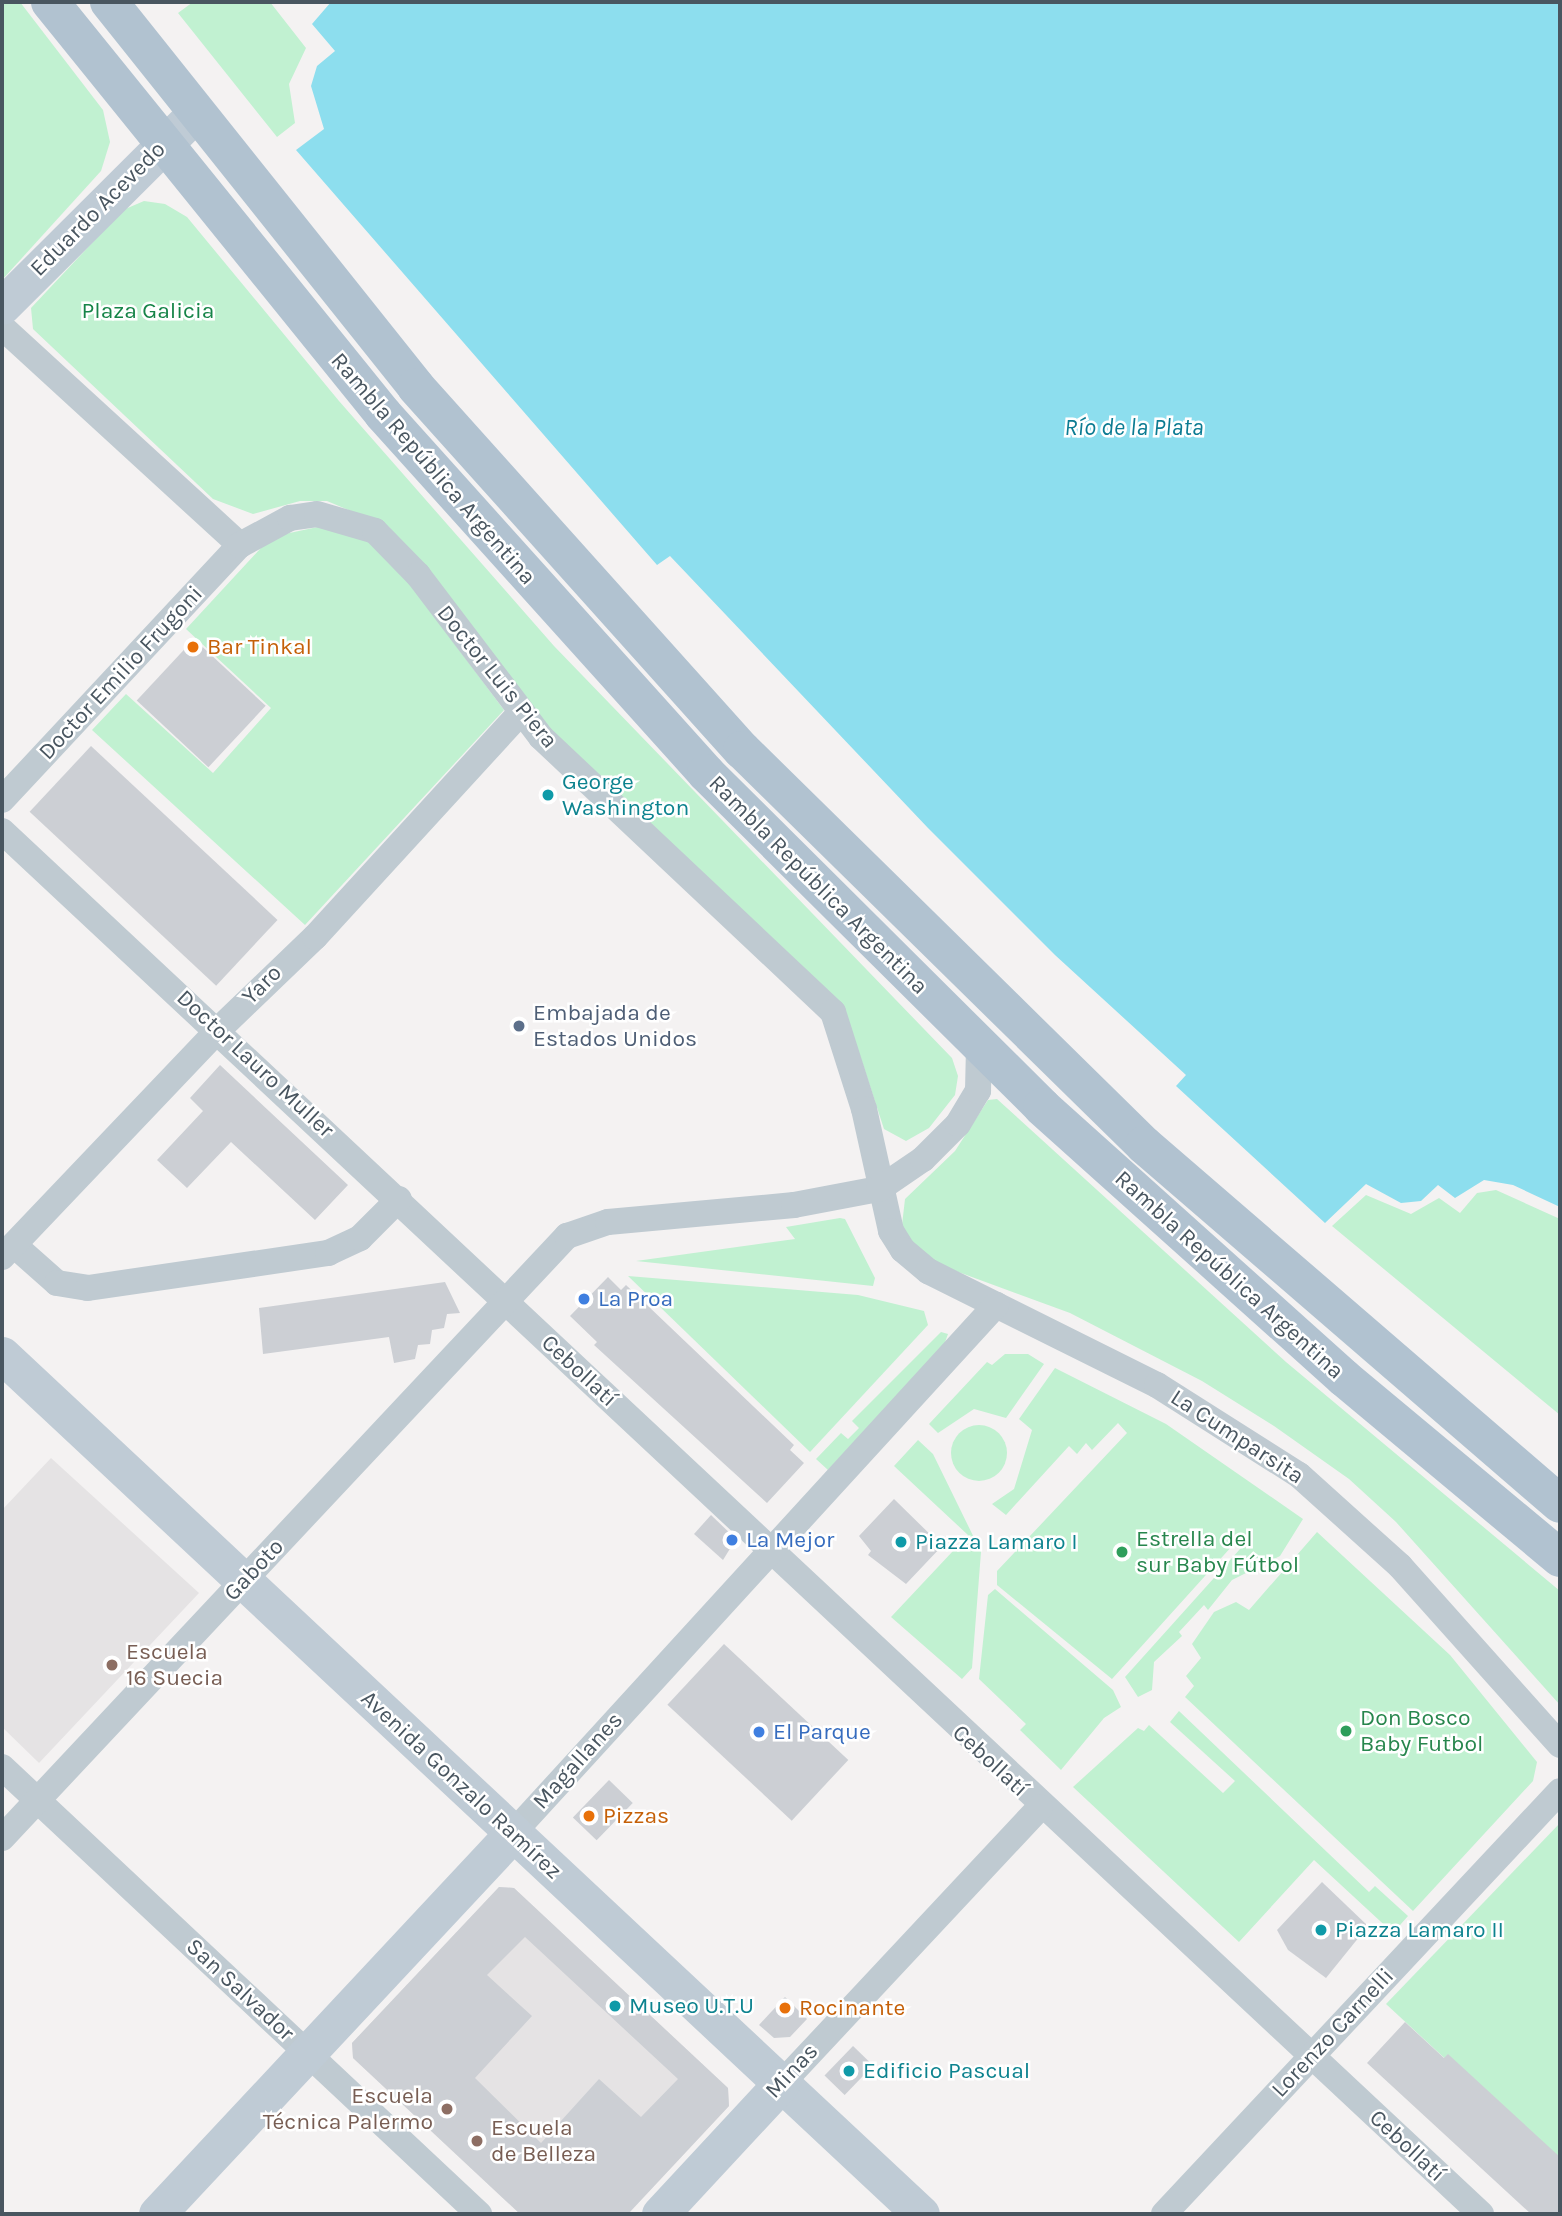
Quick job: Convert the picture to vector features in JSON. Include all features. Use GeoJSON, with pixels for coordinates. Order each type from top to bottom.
{"type":"FeatureCollection","features":[{"type":"Feature","properties":{"kind":"main road","name":"Rambla República Argentina"},"geometry":{"type":"LineString","coordinates":[[50,2],[161,145],[383,414],[576,632],[706,773],[979,1046],[1251,1296],[1560,1558]]}},
{"type":"Feature","properties":{"kind":"main road","name":"Rambla República Argentina"},"geometry":{"type":"LineString","coordinates":[[109,2],[416,387],[742,750],[1144,1145],[1560,1504]]}},
{"type":"Feature","properties":{"kind":"street","name":"Eduardo Acevedo"},"geometry":{"type":"LineString","coordinates":[[2,306],[196,113]]}},
{"type":"Feature","properties":{"kind":"street"},"geometry":{"type":"LineString","coordinates":[[2,327],[240,545]]}},
{"type":"Feature","properties":{"kind":"street","name":"Doctor Luis Piera"},"geometry":{"type":"LineString","coordinates":[[240,545],[290,518],[317,514],[375,531],[418,575],[520,713],[833,1012],[864,1110],[879,1189]]}},
{"type":"Feature","properties":{"kind":"street","name":"Doctor Emilio Frugoni"},"geometry":{"type":"LineString","coordinates":[[2,800],[240,545]]}},
{"type":"Feature","properties":{"kind":"street","name":"Yaro"},"geometry":{"type":"LineString","coordinates":[[8,1251],[219,1029],[289,958],[315,937],[520,713]]}},
{"type":"Feature","properties":{"kind":"street","name":"Doctor Lauro Muller"},"geometry":{"type":"LineString","coordinates":[[2,831],[219,1029],[505,1302]]}},
{"type":"Feature","properties":{"kind":"street"},"geometry":{"type":"LineString","coordinates":[[879,1189],[923,1159],[958,1124],[978,1091],[979,1046]]}},
{"type":"Feature","properties":{"kind":"street","name":"Gaboto"},"geometry":{"type":"LineString","coordinates":[[2,1838],[567,1236],[588,1226],[794,1205],[879,1189]]}},
{"type":"Feature","properties":{"kind":"street","name":"La Cumparsita"},"geometry":{"type":"LineString","coordinates":[[879,1189],[891,1231],[903,1250],[928,1271],[1157,1385],[1299,1475],[1399,1566],[1560,1745]]}},
{"type":"Feature","properties":{"kind":"street"},"geometry":{"type":"LineString","coordinates":[[8,1251],[57,1283],[88,1287],[328,1253],[360,1238],[399,1199]]}},
{"type":"Feature","properties":{"kind":"street","name":"Cebollatí"},"geometry":{"type":"LineString","coordinates":[[505,1302],[1040,1807],[1480,2214]]}},
{"type":"Feature","properties":{"kind":"street","name":"Magallanes"},"geometry":{"type":"LineString","coordinates":[[157,2214],[513,1833],[996,1305]]}},
{"type":"Feature","properties":{"kind":"street","name":"Avenida Gonzalo Ramírez"},"geometry":{"type":"LineString","coordinates":[[2,1355],[921,2214]]}},
{"type":"Feature","properties":{"kind":"street","name":"San Salvador"},"geometry":{"type":"LineString","coordinates":[[2,1767],[479,2214]]}},
{"type":"Feature","properties":{"kind":"street","name":"Lorenzo Carnelli"},"geometry":{"type":"LineString","coordinates":[[1164,2214],[1560,1791]]}},
{"type":"Feature","properties":{"kind":"street","name":"Minas"},"geometry":{"type":"LineString","coordinates":[[660,2214],[1040,1807]]}},
{"type":"Feature","properties":{"kind":"shaded area"},"geometry":{"type":"Polygon","coordinates":[[[51,1458],[199,1593],[39,1763],[2,1727],[2,1510],[51,1458]]]}},
{"type":"Feature","properties":{"kind":"shaded area"},"geometry":{"type":"Polygon","coordinates":[[[499,1887],[514,1888],[728,2088],[729,2106],[628,2214],[520,2214],[353,2058],[352,2043],[499,1887]]]}},
{"type":"Feature","properties":{"kind":"green space"},"geometry":{"type":"Polygon","coordinates":[[[2,2],[20,2],[103,110],[110,142],[101,171],[2,280],[2,2]]]}},
{"type":"Feature","properties":{"kind":"green space"},"geometry":{"type":"Polygon","coordinates":[[[193,2],[270,2],[306,48],[289,84],[295,123],[277,137],[178,13],[193,2]]]}},
{"type":"Feature","properties":{"kind":"green space","name":"Plaza Galicia"},"geometry":{"type":"Polygon","coordinates":[[[144,201],[165,204],[187,217],[339,401],[554,646],[952,1058],[958,1076],[955,1095],[929,1128],[906,1141],[884,1129],[847,1016],[536,717],[389,527],[327,501],[300,501],[253,514],[213,499],[33,329],[31,308],[123,210],[144,201]]]}},
{"type":"Feature","properties":{"kind":"green space"},"geometry":{"type":"Polygon","coordinates":[[[336,523],[386,552],[504,710],[305,925],[92,730],[126,694],[213,773],[271,708],[186,629],[271,537],[336,523]]]}},
{"type":"Feature","properties":{"kind":"green space"},"geometry":{"type":"Polygon","coordinates":[[[997,1099],[1286,1362],[1560,1591],[1560,1705],[1396,1522],[1349,1479],[1274,1426],[1202,1381],[1070,1313],[942,1266],[916,1251],[902,1225],[905,1199],[955,1151],[988,1100],[997,1099]]]}},
{"type":"Feature","properties":{"kind":"green space"},"geometry":{"type":"Polygon","coordinates":[[[1496,1190],[1560,1219],[1560,1415],[1332,1226],[1366,1195],[1411,1214],[1439,1198],[1460,1213],[1477,1193],[1496,1190]]]}},
{"type":"Feature","properties":{"kind":"green space"},"geometry":{"type":"Polygon","coordinates":[[[845,1219],[875,1278],[873,1286],[636,1261],[795,1239],[786,1227],[845,1219]]]}},
{"type":"Feature","properties":{"kind":"green space"},"geometry":{"type":"Polygon","coordinates":[[[628,1276],[858,1295],[924,1311],[928,1325],[810,1452],[628,1276]]]}},
{"type":"Feature","properties":{"kind":"green space"},"geometry":{"type":"Polygon","coordinates":[[[941,1332],[948,1334],[944,1345],[828,1470],[816,1459],[841,1433],[848,1439],[859,1428],[852,1421],[941,1332]]]}},
{"type":"Feature","properties":{"kind":"green space"},"geometry":{"type":"Polygon","coordinates":[[[1005,1354],[1028,1354],[1044,1364],[1006,1418],[974,1409],[938,1433],[929,1424],[987,1362],[992,1365],[1005,1354]]]}},
{"type":"Feature","properties":{"kind":"green space"},"geometry":{"type":"Polygon","coordinates":[[[1055,1368],[1166,1424],[1303,1519],[1280,1556],[1232,1580],[1208,1610],[1204,1605],[1179,1632],[1182,1636],[1154,1662],[1152,1690],[1138,1697],[1125,1677],[1249,1539],[1242,1535],[1112,1679],[997,1585],[997,1571],[1127,1433],[1118,1423],[1092,1450],[1086,1443],[1077,1454],[1069,1446],[1006,1515],[992,1504],[1014,1489],[1032,1430],[1019,1419],[1055,1368]]]}},
{"type":"Feature","properties":{"kind":"green space"},"geometry":{"type":"Polygon","coordinates":[[[979,1425],[994,1430],[1002,1438],[1007,1453],[1002,1468],[994,1476],[979,1481],[964,1476],[956,1468],[951,1453],[956,1438],[964,1430],[979,1425]]]}},
{"type":"Feature","properties":{"kind":"green space"},"geometry":{"type":"Polygon","coordinates":[[[918,1440],[933,1454],[981,1552],[972,1668],[962,1679],[891,1617],[968,1535],[894,1466],[918,1440]]]}},
{"type":"Feature","properties":{"kind":"green space"},"geometry":{"type":"Polygon","coordinates":[[[1317,1532],[1450,1655],[1537,1762],[1533,1781],[1413,1911],[1185,1697],[1194,1686],[1186,1676],[1201,1658],[1192,1644],[1214,1612],[1236,1602],[1249,1610],[1317,1532]]]}},
{"type":"Feature","properties":{"kind":"green space"},"geometry":{"type":"Polygon","coordinates":[[[995,1589],[1113,1690],[1121,1707],[1104,1718],[1061,1770],[1020,1730],[1026,1724],[979,1679],[988,1595],[995,1589]]]}},
{"type":"Feature","properties":{"kind":"green space"},"geometry":{"type":"Polygon","coordinates":[[[1179,1711],[1369,1892],[1375,1886],[1408,1916],[1393,1933],[1314,1860],[1239,1942],[1073,1787],[1138,1728],[1144,1731],[1149,1725],[1223,1793],[1235,1781],[1170,1722],[1179,1711]]]}},
{"type":"Feature","properties":{"kind":"green space"},"geometry":{"type":"Polygon","coordinates":[[[1560,1823],[1560,2165],[1386,2004],[1560,1823]]]}},
{"type":"Feature","properties":{"kind":"water","name":"Río de la Plata"},"geometry":{"type":"Polygon","coordinates":[[[331,2],[1560,2],[1560,1207],[1513,1185],[1484,1180],[1455,1198],[1438,1185],[1421,1201],[1401,1203],[1366,1184],[1325,1223],[1176,1086],[1186,1075],[1055,955],[928,828],[670,556],[657,565],[296,150],[324,129],[311,86],[317,66],[335,51],[312,24],[331,2]]]}},
{"type":"Feature","properties":{"kind":"building"},"geometry":{"type":"Polygon","coordinates":[[[194,639],[266,706],[208,767],[137,700],[194,639]]]}},
{"type":"Feature","properties":{"kind":"building"},"geometry":{"type":"Polygon","coordinates":[[[91,746],[277,920],[216,986],[30,812],[91,746]]]}},
{"type":"Feature","properties":{"kind":"building"},"geometry":{"type":"Polygon","coordinates":[[[220,1065],[348,1185],[315,1220],[231,1142],[187,1188],[157,1160],[203,1111],[190,1098],[220,1065]]]}},
{"type":"Feature","properties":{"kind":"building"},"geometry":{"type":"Polygon","coordinates":[[[608,1277],[621,1290],[626,1285],[794,1445],[790,1450],[804,1463],[767,1503],[594,1345],[597,1342],[570,1316],[608,1277]]]}},
{"type":"Feature","properties":{"kind":"building"},"geometry":{"type":"Polygon","coordinates":[[[445,1282],[460,1313],[447,1314],[444,1328],[432,1330],[430,1344],[418,1345],[415,1359],[394,1363],[389,1337],[263,1354],[259,1308],[445,1282]]]}},
{"type":"Feature","properties":{"kind":"building","name":"Piazza Lamaro I"},"geometry":{"type":"Polygon","coordinates":[[[894,1499],[942,1546],[906,1584],[868,1555],[871,1551],[859,1536],[894,1499]]]}},
{"type":"Feature","properties":{"kind":"building"},"geometry":{"type":"Polygon","coordinates":[[[711,1515],[736,1539],[723,1560],[694,1534],[711,1515]]]}},
{"type":"Feature","properties":{"kind":"building","name":"El Parque"},"geometry":{"type":"Polygon","coordinates":[[[724,1644],[848,1760],[792,1821],[667,1705],[724,1644]]]}},
{"type":"Feature","properties":{"kind":"building"},"geometry":{"type":"Polygon","coordinates":[[[609,1780],[633,1803],[597,1840],[573,1817],[609,1780]]]}},
{"type":"Feature","properties":{"kind":"building","name":"Piazza Lamaro II"},"geometry":{"type":"Polygon","coordinates":[[[1322,1882],[1368,1926],[1326,1978],[1288,1950],[1277,1930],[1322,1882]]]}},
{"type":"Feature","properties":{"kind":"building"},"geometry":{"type":"Polygon","coordinates":[[[499,1887],[514,1888],[728,2088],[729,2106],[628,2214],[520,2214],[353,2058],[352,2043],[499,1887]],[[525,1937],[487,1975],[532,2016],[475,2078],[541,2143],[599,2079],[641,2117],[678,2079],[525,1937]]]}},
{"type":"Feature","properties":{"kind":"building","name":"Rocinante"},"geometry":{"type":"Polygon","coordinates":[[[785,1997],[807,2019],[790,2037],[774,2038],[759,2025],[785,1997]]]}},
{"type":"Feature","properties":{"kind":"building"},"geometry":{"type":"Polygon","coordinates":[[[1405,2022],[1444,2058],[1448,2054],[1560,2157],[1560,2214],[1531,2214],[1367,2063],[1405,2022]]]}},
{"type":"Feature","properties":{"kind":"building","name":"Edificio Pascual"},"geometry":{"type":"Polygon","coordinates":[[[853,2046],[873,2065],[845,2095],[825,2075],[853,2046]]]}},
{"type":"Feature","properties":{"kind":"place","name":"Bar Tinkal"},"geometry":{"type":"Point","coordinates":[193,647]}},
{"type":"Feature","properties":{"kind":"place","name":"George Washington"},"geometry":{"type":"Point","coordinates":[548,795]}},
{"type":"Feature","properties":{"kind":"place","name":"Embajada de Estados Unidos"},"geometry":{"type":"Point","coordinates":[519,1026]}},
{"type":"Feature","properties":{"kind":"place","name":"La Proa"},"geometry":{"type":"Point","coordinates":[584,1299]}},
{"type":"Feature","properties":{"kind":"place","name":"La Mejor"},"geometry":{"type":"Point","coordinates":[732,1540]}},
{"type":"Feature","properties":{"kind":"place","name":"Piazza Lamaro I"},"geometry":{"type":"Point","coordinates":[901,1542]}},
{"type":"Feature","properties":{"kind":"place","name":"Estrella del sur Baby Fútbol"},"geometry":{"type":"Point","coordinates":[1122,1552]}},
{"type":"Feature","properties":{"kind":"place","name":"Escuela 16 Suecia"},"geometry":{"type":"Point","coordinates":[112,1665]}},
{"type":"Feature","properties":{"kind":"place","name":"Don Bosco Baby Futbol"},"geometry":{"type":"Point","coordinates":[1346,1731]}},
{"type":"Feature","properties":{"kind":"place","name":"El Parque"},"geometry":{"type":"Point","coordinates":[759,1732]}},
{"type":"Feature","properties":{"kind":"place","name":"Pizzas"},"geometry":{"type":"Point","coordinates":[589,1816]}},
{"type":"Feature","properties":{"kind":"place","name":"Piazza Lamaro II"},"geometry":{"type":"Point","coordinates":[1321,1930]}},
{"type":"Feature","properties":{"kind":"place","name":"Museo U.T.U"},"geometry":{"type":"Point","coordinates":[615,2006]}},
{"type":"Feature","properties":{"kind":"place","name":"Rocinante"},"geometry":{"type":"Point","coordinates":[785,2008]}},
{"type":"Feature","properties":{"kind":"place","name":"Edificio Pascual"},"geometry":{"type":"Point","coordinates":[849,2071]}},
{"type":"Feature","properties":{"kind":"place","name":"Escuela Técnica Palermo"},"geometry":{"type":"Point","coordinates":[447,2109]}},
{"type":"Feature","properties":{"kind":"place","name":"Escuela de Belleza"},"geometry":{"type":"Point","coordinates":[477,2141]}}]}
